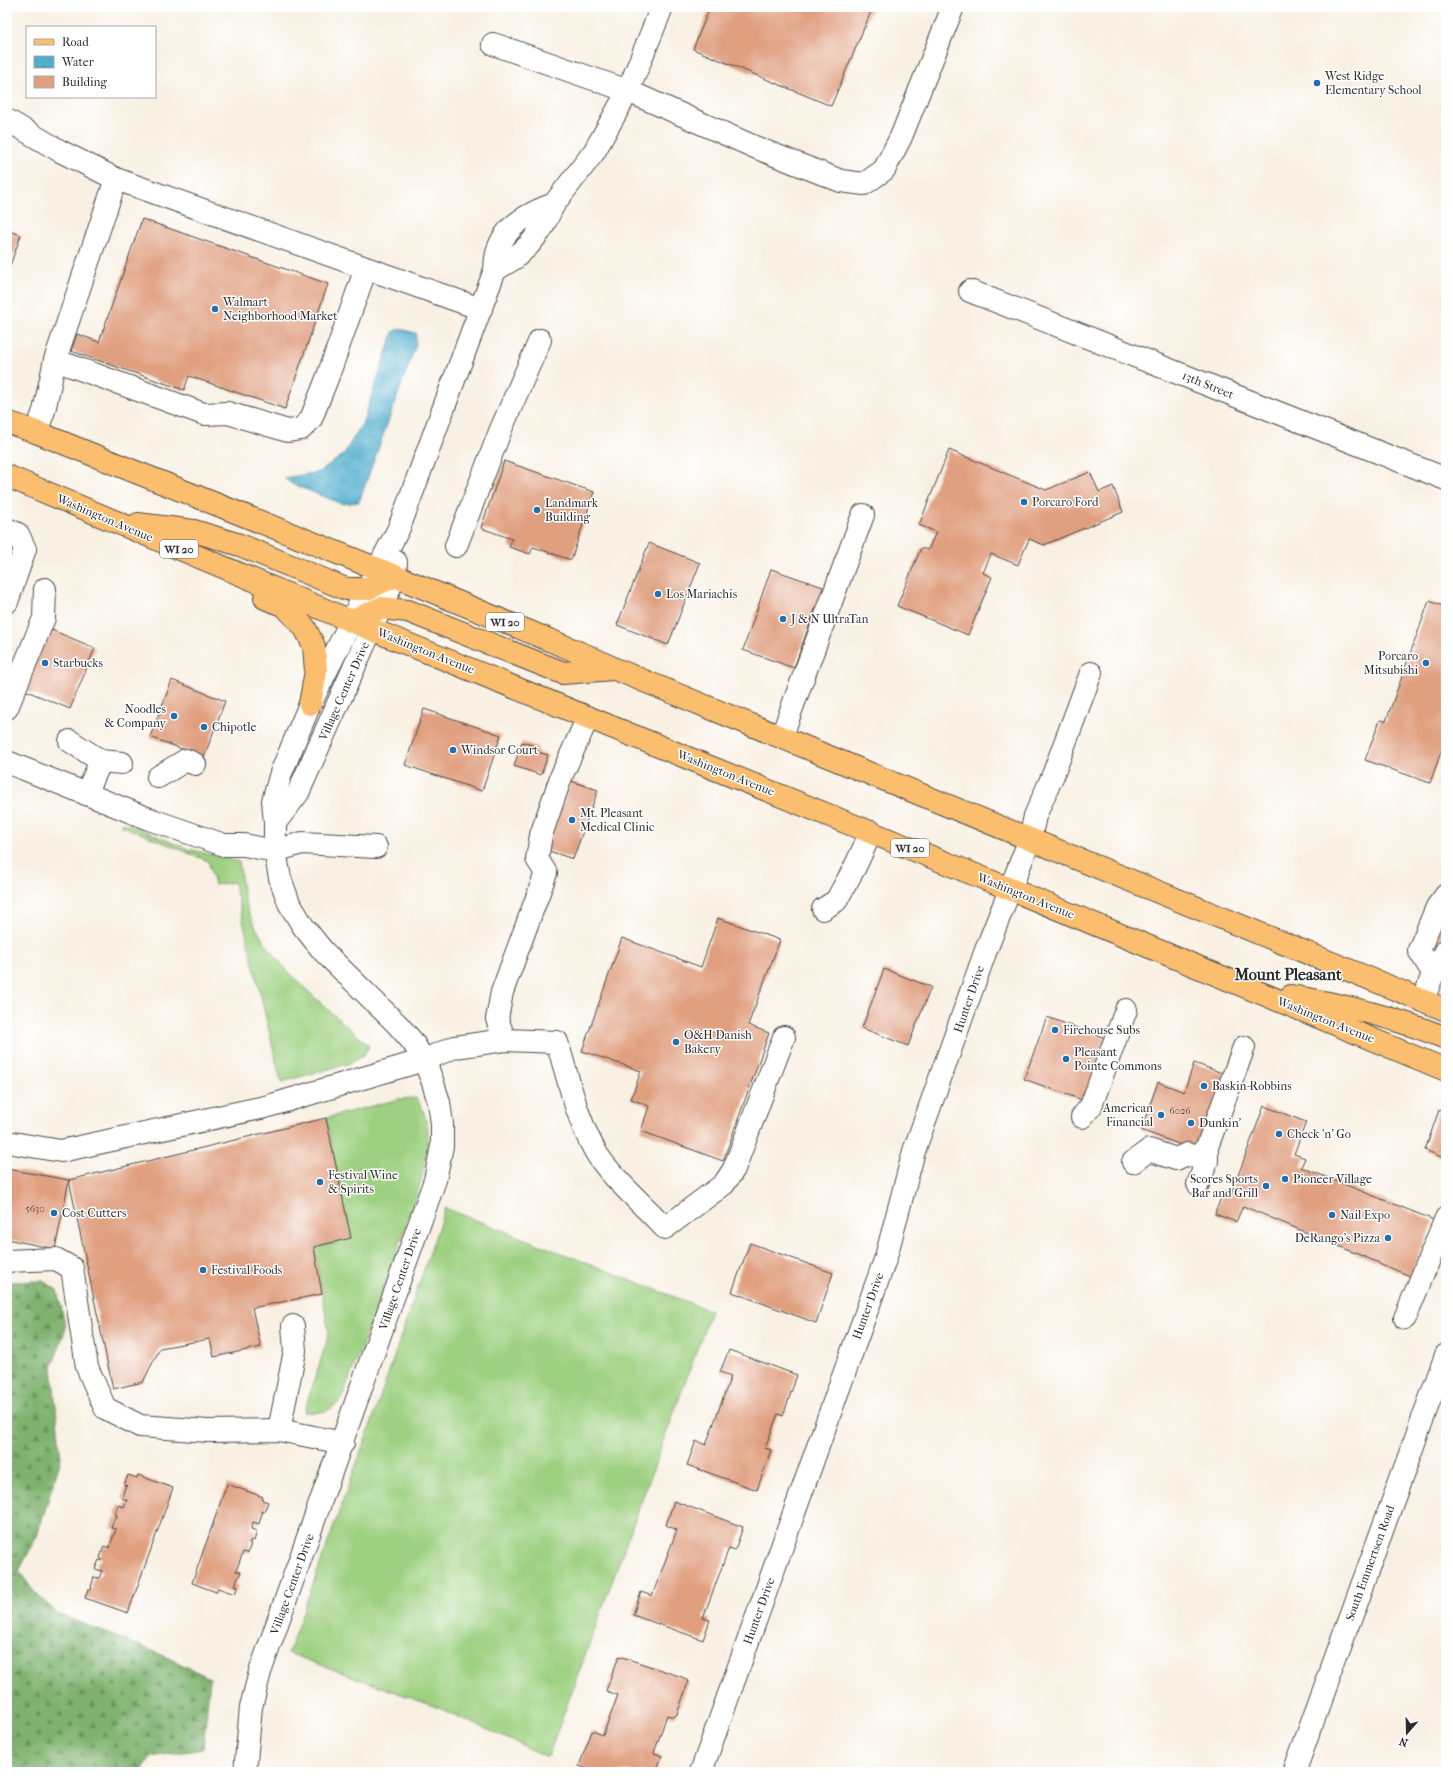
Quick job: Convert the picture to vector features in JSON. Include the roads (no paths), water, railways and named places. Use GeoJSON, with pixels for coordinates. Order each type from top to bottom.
{"type":"FeatureCollection","features":[{"type":"Feature","properties":{"kind":"main road","name":"WI 20"},"geometry":{"type":"LineString","coordinates":[[7,422],[36,432],[386,573],[590,657],[615,669],[1446,1010]]}},
{"type":"Feature","properties":{"kind":"main road","name":"Washington Avenue"},"geometry":{"type":"LineString","coordinates":[[7,476],[351,621],[871,832],[1446,1070]]}},
{"type":"Feature","properties":{"kind":"main road"},"geometry":{"type":"LineString","coordinates":[[111,520],[194,531],[240,545],[346,589],[367,589],[386,573]]}},
{"type":"Feature","properties":{"kind":"main road"},"geometry":{"type":"LineString","coordinates":[[111,520],[127,540],[285,606],[305,628],[314,646],[316,671],[310,704]]}},
{"type":"Feature","properties":{"kind":"main road"},"geometry":{"type":"LineString","coordinates":[[351,621],[381,608],[408,611],[563,673],[615,669]]}},
{"type":"Feature","properties":{"kind":"main road"},"geometry":{"type":"LineString","coordinates":[[1252,990],[1328,1002],[1378,1013],[1412,1024],[1446,1038]]}},
{"type":"Feature","properties":{"kind":"street"},"geometry":{"type":"LineString","coordinates":[[628,91],[662,7]]}},
{"type":"Feature","properties":{"kind":"street"},"geometry":{"type":"LineString","coordinates":[[493,44],[628,91],[757,148],[834,179],[864,184],[884,170],[901,137],[953,7]]}},
{"type":"Feature","properties":{"kind":"street","name":"Village Center Drive"},"geometry":{"type":"LineString","coordinates":[[275,823],[298,793],[381,608],[386,573],[399,528],[495,270],[497,248],[502,237],[526,217],[540,209],[554,204],[594,152],[628,91]]}},
{"type":"Feature","properties":{"kind":"street"},"geometry":{"type":"LineString","coordinates":[[7,120],[60,151],[116,179],[481,309]]}},
{"type":"Feature","properties":{"kind":"street"},"geometry":{"type":"LineString","coordinates":[[36,432],[44,411],[55,360],[116,179]]}},
{"type":"Feature","properties":{"kind":"street"},"geometry":{"type":"LineString","coordinates":[[55,360],[204,414],[228,413],[288,431],[301,429],[311,419],[366,268]]}},
{"type":"Feature","properties":{"kind":"street","name":"13th Street"},"geometry":{"type":"LineString","coordinates":[[970,291],[1446,479]]}},
{"type":"Feature","properties":{"kind":"street"},"geometry":{"type":"LineString","coordinates":[[456,546],[501,429],[540,340]]}},
{"type":"Feature","properties":{"kind":"street"},"geometry":{"type":"LineString","coordinates":[[782,737],[863,515]]}},
{"type":"Feature","properties":{"kind":"street"},"geometry":{"type":"LineString","coordinates":[[7,530],[18,534],[25,549],[7,602]]}},
{"type":"Feature","properties":{"kind":"street"},"geometry":{"type":"LineString","coordinates":[[7,671],[30,611],[45,589],[44,618],[7,708]]}},
{"type":"Feature","properties":{"kind":"street","name":"Village Center Drive"},"geometry":{"type":"LineString","coordinates":[[245,1772],[251,1706],[260,1672],[343,1443],[439,1169],[442,1146],[442,1124],[439,1102],[424,1060],[412,1041],[397,1024],[323,951],[302,926],[289,903],[280,878],[275,851],[273,802],[281,773],[310,704],[367,589]]}},
{"type":"Feature","properties":{"kind":"street","name":"Hunter Drive"},"geometry":{"type":"LineString","coordinates":[[701,1772],[886,1257],[914,1151],[986,950],[1030,839],[1035,816],[1053,775],[1091,673]]}},
{"type":"Feature","properties":{"kind":"street"},"geometry":{"type":"LineString","coordinates":[[505,1040],[497,1019],[502,992],[546,873],[537,859],[542,835],[561,777],[588,717]]}},
{"type":"Feature","properties":{"kind":"street"},"geometry":{"type":"LineString","coordinates":[[70,741],[111,762],[86,794]]}},
{"type":"Feature","properties":{"kind":"street"},"geometry":{"type":"LineString","coordinates":[[158,777],[186,760],[195,764]]}},
{"type":"Feature","properties":{"kind":"street"},"geometry":{"type":"LineString","coordinates":[[7,762],[149,819],[224,845],[244,845],[275,851],[302,843],[376,847]]}},
{"type":"Feature","properties":{"kind":"street"},"geometry":{"type":"LineString","coordinates":[[822,909],[836,901],[855,867],[871,832]]}},
{"type":"Feature","properties":{"kind":"street"},"geometry":{"type":"LineString","coordinates":[[1433,973],[1419,950],[1437,907],[1446,895]]}},
{"type":"Feature","properties":{"kind":"street"},"geometry":{"type":"LineString","coordinates":[[1423,1001],[1433,973],[1446,951]]}},
{"type":"Feature","properties":{"kind":"street"},"geometry":{"type":"LineString","coordinates":[[1082,1117],[1092,1106],[1126,1010]]}},
{"type":"Feature","properties":{"kind":"street"},"geometry":{"type":"LineString","coordinates":[[7,1142],[61,1151],[265,1107],[424,1060],[455,1047],[505,1040],[557,1042],[579,1113],[594,1149],[611,1171],[665,1228],[724,1184],[734,1169],[784,1037]]}},
{"type":"Feature","properties":{"kind":"street"},"geometry":{"type":"LineString","coordinates":[[1198,1184],[1206,1161],[1207,1147],[1244,1047]]}},
{"type":"Feature","properties":{"kind":"street"},"geometry":{"type":"LineString","coordinates":[[1133,1162],[1149,1150],[1176,1159],[1187,1154],[1198,1158],[1207,1147]]}},
{"type":"Feature","properties":{"kind":"street"},"geometry":{"type":"LineString","coordinates":[[1404,1318],[1446,1218]]}},
{"type":"Feature","properties":{"kind":"street"},"geometry":{"type":"LineString","coordinates":[[7,1262],[56,1259],[72,1268],[87,1367],[105,1408],[140,1426],[208,1431],[279,1430],[343,1443]]}},
{"type":"Feature","properties":{"kind":"street"},"geometry":{"type":"LineString","coordinates":[[279,1430],[294,1352],[293,1326]]}},
{"type":"Feature","properties":{"kind":"street","name":"South Emmertsen Road"},"geometry":{"type":"LineString","coordinates":[[1294,1772],[1446,1355]]}},
{"type":"Feature","properties":{"kind":"water"},"geometry":{"type":"Polygon","coordinates":[[[400,329],[416,333],[416,345],[359,502],[342,504],[292,484],[284,478],[319,472],[343,455],[362,424],[393,332],[400,329]]]}},
{"type":"Feature","properties":{"kind":"place","name":"West Ridge Elementary School"},"geometry":{"type":"Point","coordinates":[1317,83]}},
{"type":"Feature","properties":{"kind":"place","name":"Walmart Neighborhood Market"},"geometry":{"type":"Point","coordinates":[215,309]}},
{"type":"Feature","properties":{"kind":"place","name":"Porcaro Ford"},"geometry":{"type":"Point","coordinates":[1024,502]}},
{"type":"Feature","properties":{"kind":"place","name":"Landmark Building"},"geometry":{"type":"Point","coordinates":[537,510]}},
{"type":"Feature","properties":{"kind":"place","name":"Los Mariachis"},"geometry":{"type":"Point","coordinates":[658,594]}},
{"type":"Feature","properties":{"kind":"place","name":"J & N UltraTan"},"geometry":{"type":"Point","coordinates":[783,619]}},
{"type":"Feature","properties":{"kind":"place","name":"Starbucks"},"geometry":{"type":"Point","coordinates":[45,663]}},
{"type":"Feature","properties":{"kind":"place","name":"Porcaro Mitsubishi"},"geometry":{"type":"Point","coordinates":[1426,663]}},
{"type":"Feature","properties":{"kind":"place","name":"Noodles & Company"},"geometry":{"type":"Point","coordinates":[174,716]}},
{"type":"Feature","properties":{"kind":"place","name":"Chipotle"},"geometry":{"type":"Point","coordinates":[204,727]}},
{"type":"Feature","properties":{"kind":"place","name":"Windsor Court"},"geometry":{"type":"Point","coordinates":[453,750]}},
{"type":"Feature","properties":{"kind":"place","name":"Mt. Pleasant Medical Clinic"},"geometry":{"type":"Point","coordinates":[572,820]}},
{"type":"Feature","properties":{"kind":"place","name":"Firehouse Subs"},"geometry":{"type":"Point","coordinates":[1055,1030]}},
{"type":"Feature","properties":{"kind":"place","name":"O&H Danish Bakery"},"geometry":{"type":"Point","coordinates":[676,1042]}},
{"type":"Feature","properties":{"kind":"place","name":"Pleasant Pointe Commons"},"geometry":{"type":"Point","coordinates":[1066,1059]}},
{"type":"Feature","properties":{"kind":"place","name":"Baskin-Robbins"},"geometry":{"type":"Point","coordinates":[1204,1086]}},
{"type":"Feature","properties":{"kind":"place","name":"American Financial"},"geometry":{"type":"Point","coordinates":[1161,1115]}},
{"type":"Feature","properties":{"kind":"place","name":"Dunkin'"},"geometry":{"type":"Point","coordinates":[1191,1123]}},
{"type":"Feature","properties":{"kind":"place","name":"Check 'n' Go"},"geometry":{"type":"Point","coordinates":[1279,1134]}},
{"type":"Feature","properties":{"kind":"place","name":"Pioneer Village"},"geometry":{"type":"Point","coordinates":[1285,1179]}},
{"type":"Feature","properties":{"kind":"place","name":"Festival Wine & Spirits"},"geometry":{"type":"Point","coordinates":[320,1182]}},
{"type":"Feature","properties":{"kind":"place","name":"Scores Sports Bar and Grill"},"geometry":{"type":"Point","coordinates":[1266,1186]}},
{"type":"Feature","properties":{"kind":"place","name":"Cost Cutters"},"geometry":{"type":"Point","coordinates":[54,1213]}},
{"type":"Feature","properties":{"kind":"place","name":"Nail Expo"},"geometry":{"type":"Point","coordinates":[1332,1215]}},
{"type":"Feature","properties":{"kind":"place","name":"DeRango's Pizza"},"geometry":{"type":"Point","coordinates":[1388,1238]}},
{"type":"Feature","properties":{"kind":"place","name":"Festival Foods"},"geometry":{"type":"Point","coordinates":[203,1270]}},
{"type":"Feature","properties":{"kind":"district","name":"Mount Pleasant"},"geometry":{"type":"Point","coordinates":[1288,974]}}]}
